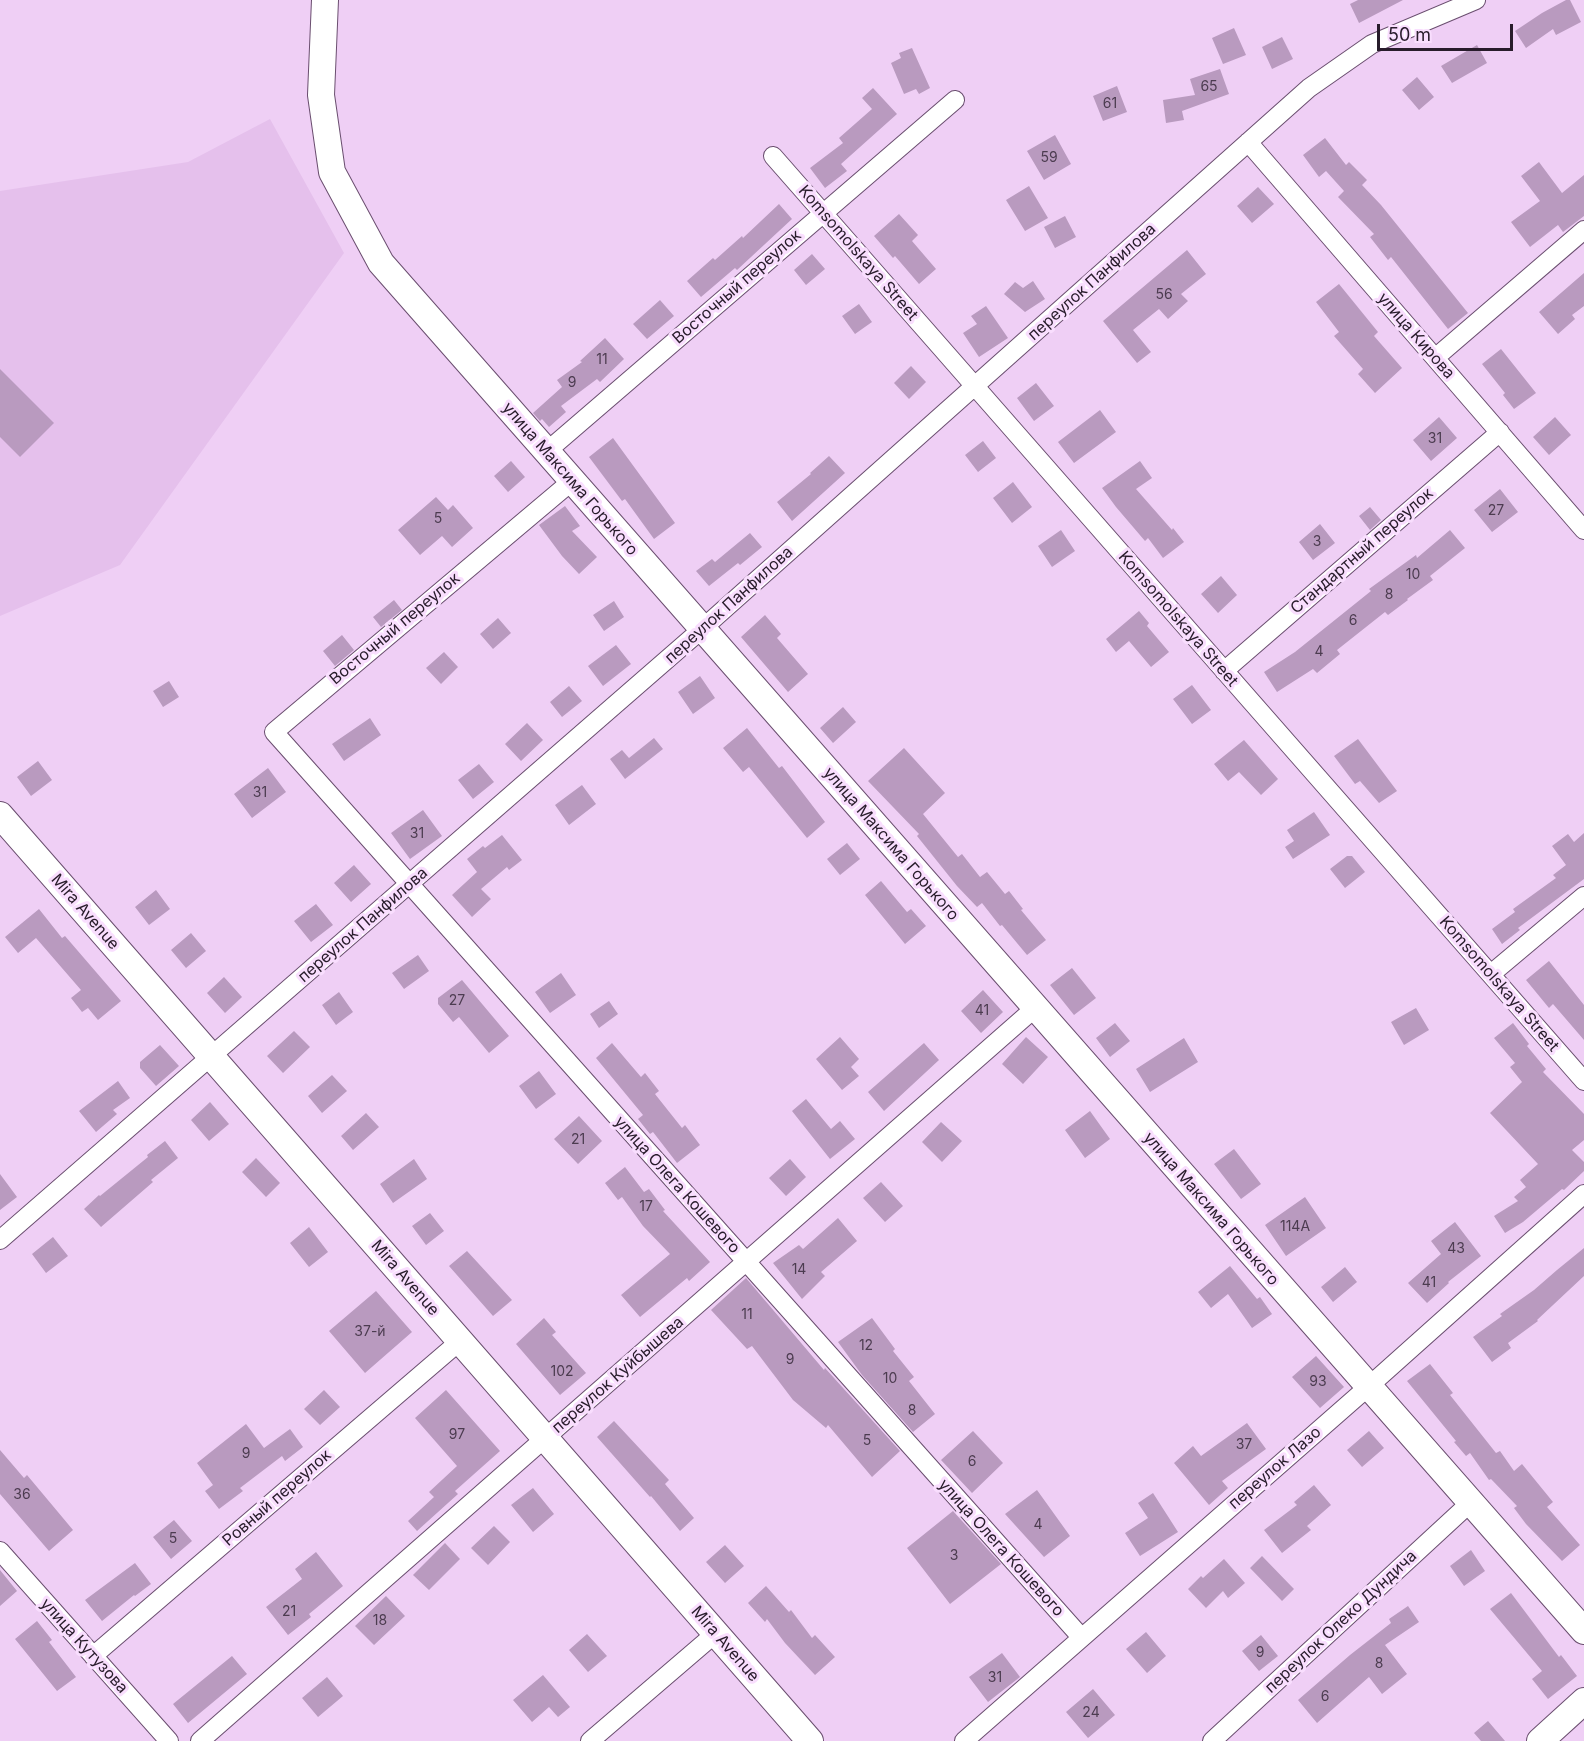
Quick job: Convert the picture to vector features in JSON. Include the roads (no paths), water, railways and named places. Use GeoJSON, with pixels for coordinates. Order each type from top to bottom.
{"type":"FeatureCollection","features":[{"type":"Feature","properties":{"kind":"main road","name":"улица Максима Горького"},"geometry":{"type":"LineString","coordinates":[[325,0],[321,95],[332,172],[381,263],[1584,1631]]}},
{"type":"Feature","properties":{"kind":"main road","name":"Mira Avenue"},"geometry":{"type":"LineString","coordinates":[[0,815],[810,1741]]}},
{"type":"Feature","properties":{"kind":"main road"},"geometry":{"type":"LineString","coordinates":[[1540,1741],[1584,1701]]}},
{"type":"Feature","properties":{"kind":"street","name":"переулок Панфилова"},"geometry":{"type":"LineString","coordinates":[[0,1240],[702,629],[1309,88],[1372,44],[1476,0]]}},
{"type":"Feature","properties":{"kind":"street","name":"Восточный переулок"},"geometry":{"type":"LineString","coordinates":[[546,452],[955,100]]}},
{"type":"Feature","properties":{"kind":"street","name":"улица Кирова"},"geometry":{"type":"LineString","coordinates":[[1248,142],[1584,530]]}},
{"type":"Feature","properties":{"kind":"street","name":"Komsomolskaya Street"},"geometry":{"type":"LineString","coordinates":[[773,156],[1584,1081]]}},
{"type":"Feature","properties":{"kind":"street"},"geometry":{"type":"LineString","coordinates":[[1435,358],[1584,230]]}},
{"type":"Feature","properties":{"kind":"street","name":"Стандартный переулок"},"geometry":{"type":"LineString","coordinates":[[1224,671],[1500,432]]}},
{"type":"Feature","properties":{"kind":"street","name":"Восточный переулок"},"geometry":{"type":"LineString","coordinates":[[274,732],[572,481]]}},
{"type":"Feature","properties":{"kind":"street","name":"улица Олега Кошевого"},"geometry":{"type":"LineString","coordinates":[[274,732],[745,1263],[1081,1637]]}},
{"type":"Feature","properties":{"kind":"street"},"geometry":{"type":"LineString","coordinates":[[1491,974],[1584,896]]}},
{"type":"Feature","properties":{"kind":"street","name":"переулок Куйбышева"},"geometry":{"type":"LineString","coordinates":[[200,1741],[1035,1008]]}},
{"type":"Feature","properties":{"kind":"street","name":"переулок Лазо"},"geometry":{"type":"LineString","coordinates":[[964,1741],[1368,1387],[1584,1194]]}},
{"type":"Feature","properties":{"kind":"street","name":"Ровный переулок"},"geometry":{"type":"LineString","coordinates":[[93,1656],[460,1341]]}},
{"type":"Feature","properties":{"kind":"street","name":"переулок Олеко Дундича"},"geometry":{"type":"LineString","coordinates":[[1212,1741],[1470,1503]]}},
{"type":"Feature","properties":{"kind":"street","name":"улица Кутузова"},"geometry":{"type":"LineString","coordinates":[[0,1551],[169,1741]]}},
{"type":"Feature","properties":{"kind":"street"},"geometry":{"type":"LineString","coordinates":[[590,1741],[716,1633]]}}]}
